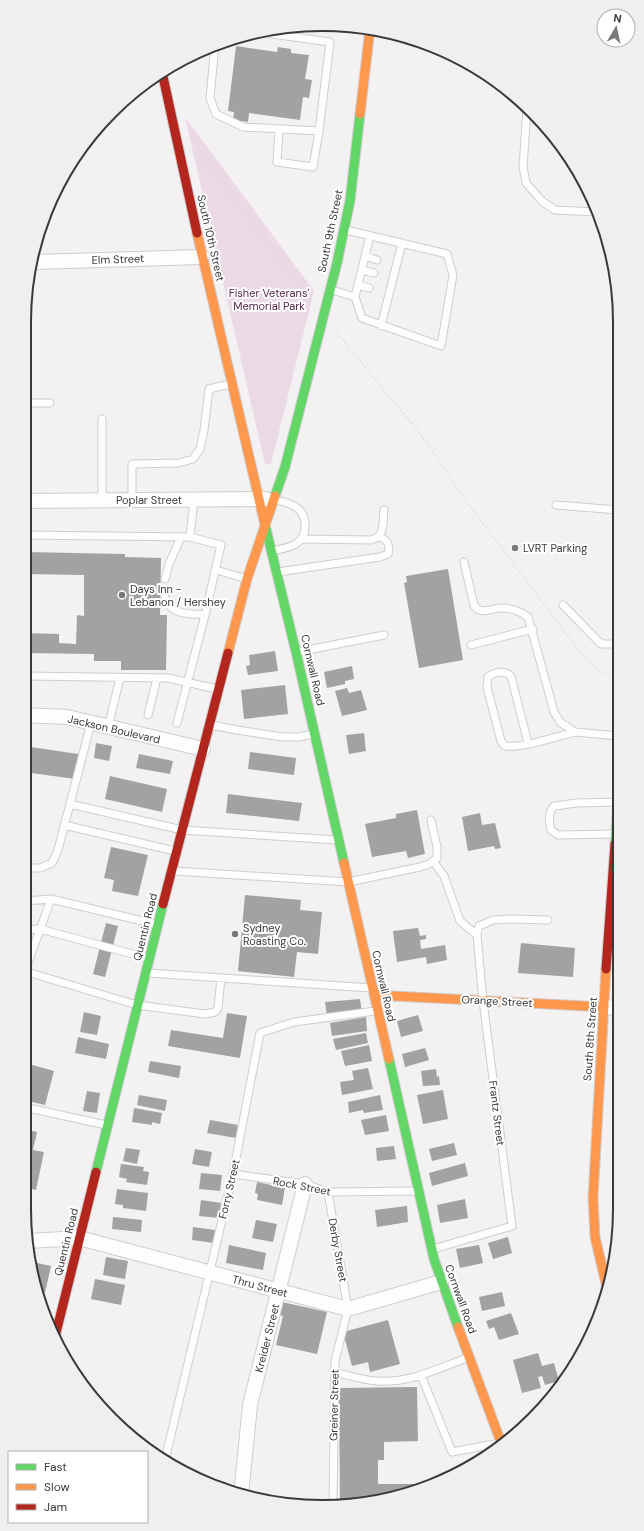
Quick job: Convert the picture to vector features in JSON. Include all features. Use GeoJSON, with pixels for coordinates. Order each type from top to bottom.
{"type":"FeatureCollection","features":[{"type":"Feature","properties":{"kind":"main road","name":"South 9th Street"},"geometry":{"type":"LineString","coordinates":[[265,525],[285,467],[330,290],[350,201],[369,35]]}},
{"type":"Feature","properties":{"kind":"main road","name":"South 10th Street"},"geometry":{"type":"LineString","coordinates":[[163,78],[202,257],[265,525]]}},
{"type":"Feature","properties":{"kind":"main road","name":"Cornwall Road"},"geometry":{"type":"LineString","coordinates":[[265,525],[315,734],[432,1249],[441,1282],[503,1437]]}},
{"type":"Feature","properties":{"kind":"main road","name":"Quentin Road"},"geometry":{"type":"LineString","coordinates":[[56,1328],[137,1005],[247,579],[265,525]]}},
{"type":"Feature","properties":{"kind":"main road","name":"South 8th Street"},"geometry":{"type":"LineString","coordinates":[[604,1277],[595,1238],[592,1198],[604,1007],[613,913]]}},
{"type":"Feature","properties":{"kind":"main road","name":"Orange Street"},"geometry":{"type":"LineString","coordinates":[[373,991],[483,1001],[604,1007]]}},
{"type":"Feature","properties":{"kind":"street","name":"Elm Street"},"geometry":{"type":"LineString","coordinates":[[38,262],[202,257]]}},
{"type":"Feature","properties":{"kind":"street","name":"Poplar Street"},"geometry":{"type":"LineString","coordinates":[[31,501],[274,499]]}},
{"type":"Feature","properties":{"kind":"street","name":"Jackson Boulevard"},"geometry":{"type":"LineString","coordinates":[[31,716],[68,717],[203,749]]}},
{"type":"Feature","properties":{"kind":"street","name":"Orange Street"},"geometry":{"type":"LineString","coordinates":[[604,1007],[613,1008]]}},
{"type":"Feature","properties":{"kind":"street","name":"Kreider Street"},"geometry":{"type":"LineString","coordinates":[[242,1489],[250,1405],[305,1184]]}},
{"type":"Feature","properties":{"kind":"street","name":"Thru Street"},"geometry":{"type":"LineString","coordinates":[[33,1241],[79,1238],[348,1308]]}},
{"type":"Feature","properties":{"kind":"street"},"geometry":{"type":"LineString","coordinates":[[348,1308],[441,1282]]}},
{"type":"Feature","properties":{"kind":"lane"},"geometry":{"type":"LineString","coordinates":[[276,35],[330,42],[313,168],[277,162],[280,129]]}},
{"type":"Feature","properties":{"kind":"lane"},"geometry":{"type":"LineString","coordinates":[[214,52],[210,98],[216,114],[243,126],[319,131]]}},
{"type":"Feature","properties":{"kind":"lane"},"geometry":{"type":"LineString","coordinates":[[527,115],[523,167],[526,183],[543,202],[555,210],[591,212]]}},
{"type":"Feature","properties":{"kind":"lane"},"geometry":{"type":"LineString","coordinates":[[344,229],[447,254],[453,275],[441,346],[362,318],[355,297],[370,236]]}},
{"type":"Feature","properties":{"kind":"lane"},"geometry":{"type":"LineString","coordinates":[[381,326],[386,292],[393,264],[402,243]]}},
{"type":"Feature","properties":{"kind":"lane"},"geometry":{"type":"LineString","coordinates":[[365,256],[378,260]]}},
{"type":"Feature","properties":{"kind":"lane"},"geometry":{"type":"LineString","coordinates":[[362,270],[374,273]]}},
{"type":"Feature","properties":{"kind":"lane"},"geometry":{"type":"LineString","coordinates":[[358,285],[369,288]]}},
{"type":"Feature","properties":{"kind":"lane"},"geometry":{"type":"LineString","coordinates":[[330,290],[355,297]]}},
{"type":"Feature","properties":{"kind":"lane"},"geometry":{"type":"LineString","coordinates":[[132,500],[132,464],[179,463],[193,459],[200,449],[209,389],[232,384]]}},
{"type":"Feature","properties":{"kind":"lane"},"geometry":{"type":"LineString","coordinates":[[31,403],[50,404]]}},
{"type":"Feature","properties":{"kind":"lane"},"geometry":{"type":"LineString","coordinates":[[102,419],[102,500]]}},
{"type":"Feature","properties":{"kind":"lane"},"geometry":{"type":"LineString","coordinates":[[274,499],[292,505],[298,509],[305,520],[304,535],[302,539]]}},
{"type":"Feature","properties":{"kind":"lane"},"geometry":{"type":"LineString","coordinates":[[190,537],[194,500]]}},
{"type":"Feature","properties":{"kind":"lane"},"geometry":{"type":"LineString","coordinates":[[556,505],[613,510]]}},
{"type":"Feature","properties":{"kind":"lane"},"geometry":{"type":"LineString","coordinates":[[380,537],[384,510]]}},
{"type":"Feature","properties":{"kind":"lane"},"geometry":{"type":"LineString","coordinates":[[31,535],[190,537],[221,545],[205,615],[177,723]]}},
{"type":"Feature","properties":{"kind":"lane"},"geometry":{"type":"LineString","coordinates":[[165,579],[169,564],[181,537]]}},
{"type":"Feature","properties":{"kind":"lane"},"geometry":{"type":"LineString","coordinates":[[257,551],[272,551],[289,547],[302,539],[371,540],[380,537],[385,539],[388,544],[388,554],[380,557],[277,572]]}},
{"type":"Feature","properties":{"kind":"lane"},"geometry":{"type":"LineString","coordinates":[[464,562],[474,605],[477,609],[484,612],[500,608],[517,610],[528,617],[533,629],[554,712],[560,722],[575,732]]}},
{"type":"Feature","properties":{"kind":"lane"},"geometry":{"type":"LineString","coordinates":[[216,570],[247,579]]}},
{"type":"Feature","properties":{"kind":"lane"},"geometry":{"type":"LineString","coordinates":[[164,594],[166,602],[174,611],[205,615]]}},
{"type":"Feature","properties":{"kind":"lane"},"geometry":{"type":"LineString","coordinates":[[563,605],[601,644],[613,644]]}},
{"type":"Feature","properties":{"kind":"lane"},"geometry":{"type":"LineString","coordinates":[[471,645],[533,629]]}},
{"type":"Feature","properties":{"kind":"lane"},"geometry":{"type":"LineString","coordinates":[[296,652],[384,635]]}},
{"type":"Feature","properties":{"kind":"lane"},"geometry":{"type":"LineString","coordinates":[[528,743],[511,676],[508,673],[503,672],[490,675],[488,677],[487,687],[501,741],[505,746],[512,747],[575,732],[613,735]]}},
{"type":"Feature","properties":{"kind":"lane"},"geometry":{"type":"LineString","coordinates":[[31,676],[168,678],[219,689]]}},
{"type":"Feature","properties":{"kind":"lane"},"geometry":{"type":"LineString","coordinates":[[108,727],[120,678]]}},
{"type":"Feature","properties":{"kind":"lane"},"geometry":{"type":"LineString","coordinates":[[148,715],[157,678]]}},
{"type":"Feature","properties":{"kind":"lane"},"geometry":{"type":"LineString","coordinates":[[31,868],[40,868],[52,862],[58,850],[91,723]]}},
{"type":"Feature","properties":{"kind":"lane"},"geometry":{"type":"LineString","coordinates":[[210,724],[231,730],[283,737],[299,737],[315,734]]}},
{"type":"Feature","properties":{"kind":"lane"},"geometry":{"type":"LineString","coordinates":[[613,802],[577,803],[554,806],[551,808],[549,819],[551,830],[558,835],[613,834]]}},
{"type":"Feature","properties":{"kind":"lane"},"geometry":{"type":"LineString","coordinates":[[70,804],[182,830],[339,840]]}},
{"type":"Feature","properties":{"kind":"lane"},"geometry":{"type":"LineString","coordinates":[[172,871],[348,882],[420,868],[437,858],[437,847],[430,820]]}},
{"type":"Feature","properties":{"kind":"lane"},"geometry":{"type":"LineString","coordinates":[[64,825],[177,852]]}},
{"type":"Feature","properties":{"kind":"lane"},"geometry":{"type":"LineString","coordinates":[[433,861],[444,876],[460,921],[477,935],[480,926],[493,920],[511,918],[548,920]]}},
{"type":"Feature","properties":{"kind":"lane"},"geometry":{"type":"LineString","coordinates":[[31,953],[51,899]]}},
{"type":"Feature","properties":{"kind":"lane"},"geometry":{"type":"LineString","coordinates":[[31,900],[51,899],[158,925]]}},
{"type":"Feature","properties":{"kind":"lane"},"geometry":{"type":"LineString","coordinates":[[31,930],[40,929],[150,958]]}},
{"type":"Feature","properties":{"kind":"lane","name":"Frantz Street"},"geometry":{"type":"LineString","coordinates":[[432,1249],[512,1226],[483,1001],[477,935]]}},
{"type":"Feature","properties":{"kind":"lane"},"geometry":{"type":"LineString","coordinates":[[146,972],[373,991]]}},
{"type":"Feature","properties":{"kind":"lane"},"geometry":{"type":"LineString","coordinates":[[31,974],[137,1005],[211,1014],[218,1008],[221,978]]}},
{"type":"Feature","properties":{"kind":"lane","name":"Forry Street"},"geometry":{"type":"LineString","coordinates":[[165,1454],[233,1174],[260,1033],[294,1022],[378,1010]]}},
{"type":"Feature","properties":{"kind":"lane"},"geometry":{"type":"LineString","coordinates":[[31,1109],[107,1125]]}},
{"type":"Feature","properties":{"kind":"lane","name":"Rock Street"},"geometry":{"type":"LineString","coordinates":[[233,1174],[305,1184],[328,1192],[418,1191]]}},
{"type":"Feature","properties":{"kind":"lane","name":"Derby Street"},"geometry":{"type":"LineString","coordinates":[[328,1192],[348,1308]]}},
{"type":"Feature","properties":{"kind":"lane","name":"Greiner Street"},"geometry":{"type":"LineString","coordinates":[[333,1499],[335,1360],[348,1308]]}},
{"type":"Feature","properties":{"kind":"lane"},"geometry":{"type":"LineString","coordinates":[[335,1372],[356,1378],[379,1381],[401,1379],[421,1375],[470,1357]]}},
{"type":"Feature","properties":{"kind":"lane"},"geometry":{"type":"LineString","coordinates":[[421,1375],[452,1452],[493,1444]]}},
{"type":"Feature","properties":{"kind":"path"},"geometry":{"type":"LineString","coordinates":[[192,137],[323,316],[422,436],[468,502],[588,661],[609,676],[613,676]]}},
{"type":"Feature","properties":{"kind":"green space","name":"Fisher Veterans' Memorial Park"},"geometry":{"type":"Polygon","coordinates":[[[185,117],[314,291],[271,464],[265,464],[185,117]]]}},
{"type":"Feature","properties":{"kind":"building"},"geometry":{"type":"Polygon","coordinates":[[[236,46],[277,52],[278,47],[291,49],[291,53],[309,55],[305,79],[312,80],[309,98],[303,97],[300,120],[249,113],[248,122],[233,120],[234,112],[228,111],[236,46]]]}},
{"type":"Feature","properties":{"kind":"building","name":"Days Inn - Lebanon / Hershey"},"geometry":{"type":"Polygon","coordinates":[[[31,552],[125,554],[125,557],[161,558],[160,615],[167,615],[166,670],[121,670],[121,661],[94,661],[94,654],[31,653],[31,633],[59,634],[59,643],[76,644],[77,615],[84,616],[84,575],[31,574],[31,552]]]}},
{"type":"Feature","properties":{"kind":"building"},"geometry":{"type":"Polygon","coordinates":[[[448,569],[463,660],[419,668],[404,583],[407,582],[406,576],[448,569]]]}},
{"type":"Feature","properties":{"kind":"building"},"geometry":{"type":"Polygon","coordinates":[[[275,651],[278,671],[248,675],[246,666],[250,665],[249,655],[275,651]]]}},
{"type":"Feature","properties":{"kind":"building"},"geometry":{"type":"Polygon","coordinates":[[[352,666],[354,679],[345,681],[345,684],[327,688],[324,672],[352,666]]]}},
{"type":"Feature","properties":{"kind":"building"},"geometry":{"type":"Polygon","coordinates":[[[285,685],[288,714],[244,719],[241,690],[285,685]]]}},
{"type":"Feature","properties":{"kind":"building"},"geometry":{"type":"Polygon","coordinates":[[[347,688],[349,693],[361,690],[367,710],[342,716],[335,691],[347,688]]]}},
{"type":"Feature","properties":{"kind":"building"},"geometry":{"type":"Polygon","coordinates":[[[364,733],[366,751],[349,754],[346,735],[364,733]]]}},
{"type":"Feature","properties":{"kind":"building"},"geometry":{"type":"Polygon","coordinates":[[[96,743],[112,746],[109,761],[94,758],[96,743]]]}},
{"type":"Feature","properties":{"kind":"building"},"geometry":{"type":"Polygon","coordinates":[[[31,747],[78,754],[75,779],[31,773],[31,747]]]}},
{"type":"Feature","properties":{"kind":"building"},"geometry":{"type":"Polygon","coordinates":[[[250,752],[296,758],[294,775],[248,769],[250,752]]]}},
{"type":"Feature","properties":{"kind":"building"},"geometry":{"type":"Polygon","coordinates":[[[139,754],[173,761],[170,774],[136,768],[139,754]]]}},
{"type":"Feature","properties":{"kind":"building"},"geometry":{"type":"Polygon","coordinates":[[[110,776],[167,789],[162,812],[105,799],[110,776]]]}},
{"type":"Feature","properties":{"kind":"building"},"geometry":{"type":"Polygon","coordinates":[[[228,794],[302,803],[299,821],[226,813],[228,794]]]}},
{"type":"Feature","properties":{"kind":"building"},"geometry":{"type":"Polygon","coordinates":[[[417,810],[425,854],[408,858],[406,851],[372,857],[365,824],[396,818],[396,814],[417,810]]]}},
{"type":"Feature","properties":{"kind":"building"},"geometry":{"type":"Polygon","coordinates":[[[480,813],[482,825],[495,823],[501,848],[495,849],[494,846],[468,851],[462,817],[480,813]]]}},
{"type":"Feature","properties":{"kind":"building"},"geometry":{"type":"Polygon","coordinates":[[[111,847],[148,855],[138,896],[112,891],[114,880],[104,878],[111,847]]]}},
{"type":"Feature","properties":{"kind":"building"},"geometry":{"type":"Polygon","coordinates":[[[245,895],[301,900],[300,910],[322,912],[318,954],[297,952],[294,977],[238,971],[245,895]]]}},
{"type":"Feature","properties":{"kind":"building"},"geometry":{"type":"Polygon","coordinates":[[[106,923],[118,926],[105,977],[93,974],[106,923]]]}},
{"type":"Feature","properties":{"kind":"building"},"geometry":{"type":"Polygon","coordinates":[[[418,928],[420,936],[426,935],[426,939],[420,940],[421,949],[445,945],[447,960],[427,964],[426,957],[397,962],[393,931],[418,928]]]}},
{"type":"Feature","properties":{"kind":"building"},"geometry":{"type":"Polygon","coordinates":[[[521,943],[575,948],[573,977],[518,973],[521,943]]]}},
{"type":"Feature","properties":{"kind":"building"},"geometry":{"type":"Polygon","coordinates":[[[360,999],[362,1013],[327,1016],[325,1002],[360,999]]]}},
{"type":"Feature","properties":{"kind":"building"},"geometry":{"type":"Polygon","coordinates":[[[84,1012],[101,1016],[97,1035],[80,1032],[84,1012]]]}},
{"type":"Feature","properties":{"kind":"building"},"geometry":{"type":"Polygon","coordinates":[[[227,1013],[247,1016],[240,1058],[168,1046],[171,1030],[223,1038],[227,1013]]]}},
{"type":"Feature","properties":{"kind":"building"},"geometry":{"type":"Polygon","coordinates":[[[418,1015],[423,1031],[401,1037],[397,1021],[418,1015]]]}},
{"type":"Feature","properties":{"kind":"building"},"geometry":{"type":"Polygon","coordinates":[[[366,1017],[367,1031],[332,1036],[330,1023],[366,1017]]]}},
{"type":"Feature","properties":{"kind":"building"},"geometry":{"type":"Polygon","coordinates":[[[366,1033],[368,1043],[336,1050],[333,1039],[366,1033]]]}},
{"type":"Feature","properties":{"kind":"building"},"geometry":{"type":"Polygon","coordinates":[[[78,1037],[109,1044],[106,1059],[75,1053],[78,1037]]]}},
{"type":"Feature","properties":{"kind":"building"},"geometry":{"type":"Polygon","coordinates":[[[369,1045],[372,1061],[345,1066],[341,1051],[369,1045]]]}},
{"type":"Feature","properties":{"kind":"building"},"geometry":{"type":"Polygon","coordinates":[[[425,1048],[429,1060],[405,1067],[402,1054],[425,1048]]]}},
{"type":"Feature","properties":{"kind":"building"},"geometry":{"type":"Polygon","coordinates":[[[150,1061],[181,1066],[179,1078],[148,1072],[150,1061]]]}},
{"type":"Feature","properties":{"kind":"building"},"geometry":{"type":"Polygon","coordinates":[[[31,1065],[54,1071],[45,1105],[31,1102],[31,1065]]]}},
{"type":"Feature","properties":{"kind":"building"},"geometry":{"type":"Polygon","coordinates":[[[368,1068],[373,1089],[342,1095],[340,1082],[354,1080],[352,1071],[368,1068]]]}},
{"type":"Feature","properties":{"kind":"building"},"geometry":{"type":"Polygon","coordinates":[[[436,1069],[437,1077],[439,1076],[440,1085],[423,1086],[421,1071],[436,1069]]]}},
{"type":"Feature","properties":{"kind":"building"},"geometry":{"type":"Polygon","coordinates":[[[443,1090],[448,1119],[423,1124],[417,1095],[443,1090]]]}},
{"type":"Feature","properties":{"kind":"building"},"geometry":{"type":"Polygon","coordinates":[[[87,1091],[100,1093],[97,1113],[83,1111],[87,1091]]]}},
{"type":"Feature","properties":{"kind":"building"},"geometry":{"type":"Polygon","coordinates":[[[139,1095],[167,1100],[165,1111],[137,1105],[139,1095]]]}},
{"type":"Feature","properties":{"kind":"building"},"geometry":{"type":"Polygon","coordinates":[[[380,1095],[383,1110],[364,1113],[363,1110],[349,1113],[348,1102],[380,1095]]]}},
{"type":"Feature","properties":{"kind":"building"},"geometry":{"type":"Polygon","coordinates":[[[134,1108],[162,1113],[160,1124],[152,1122],[152,1125],[132,1122],[134,1108]]]}},
{"type":"Feature","properties":{"kind":"building"},"geometry":{"type":"Polygon","coordinates":[[[386,1115],[389,1131],[365,1135],[361,1120],[386,1115]]]}},
{"type":"Feature","properties":{"kind":"building"},"geometry":{"type":"Polygon","coordinates":[[[210,1120],[238,1125],[236,1138],[207,1133],[210,1120]]]}},
{"type":"Feature","properties":{"kind":"building"},"geometry":{"type":"Polygon","coordinates":[[[31,1131],[37,1132],[33,1150],[44,1152],[36,1190],[31,1189],[31,1131]]]}},
{"type":"Feature","properties":{"kind":"building"},"geometry":{"type":"Polygon","coordinates":[[[454,1143],[457,1155],[432,1161],[429,1149],[454,1143]]]}},
{"type":"Feature","properties":{"kind":"building"},"geometry":{"type":"Polygon","coordinates":[[[394,1146],[396,1159],[377,1161],[376,1148],[394,1146]]]}},
{"type":"Feature","properties":{"kind":"building"},"geometry":{"type":"Polygon","coordinates":[[[126,1148],[140,1150],[137,1164],[123,1161],[126,1148]]]}},
{"type":"Feature","properties":{"kind":"building"},"geometry":{"type":"Polygon","coordinates":[[[195,1149],[212,1152],[209,1167],[192,1164],[195,1149]]]}},
{"type":"Feature","properties":{"kind":"building"},"geometry":{"type":"Polygon","coordinates":[[[465,1163],[468,1176],[432,1186],[429,1173],[465,1163]]]}},
{"type":"Feature","properties":{"kind":"building"},"geometry":{"type":"Polygon","coordinates":[[[121,1164],[144,1167],[143,1171],[149,1172],[147,1185],[126,1182],[127,1179],[119,1177],[121,1164]]]}},
{"type":"Feature","properties":{"kind":"building"},"geometry":{"type":"Polygon","coordinates":[[[201,1173],[222,1175],[220,1191],[199,1189],[201,1173]]]}},
{"type":"Feature","properties":{"kind":"building"},"geometry":{"type":"Polygon","coordinates":[[[257,1182],[285,1188],[282,1205],[257,1200],[258,1194],[255,1193],[257,1182]]]}},
{"type":"Feature","properties":{"kind":"building"},"geometry":{"type":"Polygon","coordinates":[[[117,1189],[148,1193],[146,1211],[123,1208],[123,1205],[115,1204],[117,1189]]]}},
{"type":"Feature","properties":{"kind":"building"},"geometry":{"type":"Polygon","coordinates":[[[465,1199],[468,1218],[440,1223],[437,1205],[465,1199]]]}},
{"type":"Feature","properties":{"kind":"building"},"geometry":{"type":"Polygon","coordinates":[[[201,1200],[221,1203],[219,1218],[199,1216],[201,1200]]]}},
{"type":"Feature","properties":{"kind":"building"},"geometry":{"type":"Polygon","coordinates":[[[407,1206],[408,1222],[377,1227],[375,1210],[407,1206]]]}},
{"type":"Feature","properties":{"kind":"building"},"geometry":{"type":"Polygon","coordinates":[[[113,1217],[142,1220],[141,1232],[112,1229],[113,1217]]]}},
{"type":"Feature","properties":{"kind":"building"},"geometry":{"type":"Polygon","coordinates":[[[256,1220],[277,1224],[273,1242],[252,1238],[256,1220]]]}},
{"type":"Feature","properties":{"kind":"building"},"geometry":{"type":"Polygon","coordinates":[[[193,1227],[215,1230],[214,1243],[192,1240],[193,1227]]]}},
{"type":"Feature","properties":{"kind":"building"},"geometry":{"type":"Polygon","coordinates":[[[508,1237],[512,1253],[493,1259],[488,1243],[508,1237]]]}},
{"type":"Feature","properties":{"kind":"building"},"geometry":{"type":"Polygon","coordinates":[[[229,1245],[266,1253],[263,1270],[226,1263],[229,1245]]]}},
{"type":"Feature","properties":{"kind":"building"},"geometry":{"type":"Polygon","coordinates":[[[479,1245],[483,1263],[460,1268],[456,1249],[479,1245]]]}},
{"type":"Feature","properties":{"kind":"building"},"geometry":{"type":"Polygon","coordinates":[[[106,1257],[128,1261],[125,1279],[103,1275],[106,1257]]]}},
{"type":"Feature","properties":{"kind":"building"},"geometry":{"type":"Polygon","coordinates":[[[36,1263],[51,1266],[45,1293],[43,1292],[36,1263]]]}},
{"type":"Feature","properties":{"kind":"building"},"geometry":{"type":"Polygon","coordinates":[[[95,1279],[125,1285],[121,1305],[91,1299],[95,1279]]]}},
{"type":"Feature","properties":{"kind":"building"},"geometry":{"type":"Polygon","coordinates":[[[502,1292],[505,1306],[482,1311],[479,1297],[502,1292]]]}},
{"type":"Feature","properties":{"kind":"building"},"geometry":{"type":"Polygon","coordinates":[[[282,1302],[327,1312],[317,1354],[276,1345],[283,1316],[279,1315],[282,1302]]]}},
{"type":"Feature","properties":{"kind":"building"},"geometry":{"type":"Polygon","coordinates":[[[511,1313],[519,1334],[499,1340],[494,1327],[489,1329],[486,1321],[511,1313]]]}},
{"type":"Feature","properties":{"kind":"building"},"geometry":{"type":"Polygon","coordinates":[[[388,1320],[400,1364],[370,1372],[368,1362],[352,1366],[343,1332],[388,1320]]]}},
{"type":"Feature","properties":{"kind":"building"},"geometry":{"type":"Polygon","coordinates":[[[538,1353],[542,1366],[554,1363],[558,1379],[556,1382],[545,1385],[542,1376],[538,1377],[541,1388],[522,1393],[513,1360],[538,1353]]]}},
{"type":"Feature","properties":{"kind":"building"},"geometry":{"type":"Polygon","coordinates":[[[417,1387],[418,1441],[384,1442],[384,1460],[378,1460],[378,1484],[416,1485],[360,1498],[340,1499],[339,1388],[417,1387]]]}},
{"type":"Feature","properties":{"kind":"traffic: fast"},"geometry":{"type":"LineString","coordinates":[[275,496],[285,467],[337,263],[350,201],[360,114]]}},
{"type":"Feature","properties":{"kind":"traffic: fast"},"geometry":{"type":"LineString","coordinates":[[265,525],[296,652],[344,863]]}},
{"type":"Feature","properties":{"kind":"traffic: fast"},"geometry":{"type":"LineString","coordinates":[[96,1172],[163,904]]}},
{"type":"Feature","properties":{"kind":"traffic: fast"},"geometry":{"type":"LineString","coordinates":[[389,1059],[434,1259],[458,1327]]}},
{"type":"Feature","properties":{"kind":"traffic: slow"},"geometry":{"type":"LineString","coordinates":[[360,114],[369,35]]}},
{"type":"Feature","properties":{"kind":"traffic: slow"},"geometry":{"type":"LineString","coordinates":[[197,233],[265,525]]}},
{"type":"Feature","properties":{"kind":"traffic: slow"},"geometry":{"type":"LineString","coordinates":[[228,653],[247,579],[275,496]]}},
{"type":"Feature","properties":{"kind":"traffic: slow"},"geometry":{"type":"LineString","coordinates":[[344,863],[389,1059]]}},
{"type":"Feature","properties":{"kind":"traffic: slow"},"geometry":{"type":"LineString","coordinates":[[604,1277],[595,1237],[593,1198],[606,969]]}},
{"type":"Feature","properties":{"kind":"traffic: slow"},"geometry":{"type":"LineString","coordinates":[[374,995],[604,1007]]}},
{"type":"Feature","properties":{"kind":"traffic: slow"},"geometry":{"type":"LineString","coordinates":[[458,1327],[500,1439]]}},
{"type":"Feature","properties":{"kind":"traffic: jam"},"geometry":{"type":"LineString","coordinates":[[163,78],[197,233]]}},
{"type":"Feature","properties":{"kind":"traffic: jam"},"geometry":{"type":"LineString","coordinates":[[163,904],[228,653]]}},
{"type":"Feature","properties":{"kind":"traffic: jam"},"geometry":{"type":"LineString","coordinates":[[606,969],[613,872]]}},
{"type":"Feature","properties":{"kind":"traffic: jam"},"geometry":{"type":"LineString","coordinates":[[57,1329],[96,1172]]}},
{"type":"Feature","properties":{"kind":"place","name":"LVRT Parking"},"geometry":{"type":"Point","coordinates":[515,548]}},
{"type":"Feature","properties":{"kind":"place","name":"Days Inn - Lebanon / Hershey"},"geometry":{"type":"Point","coordinates":[122,595]}},
{"type":"Feature","properties":{"kind":"place","name":"Sydney Roasting Co."},"geometry":{"type":"Point","coordinates":[235,934]}}]}
